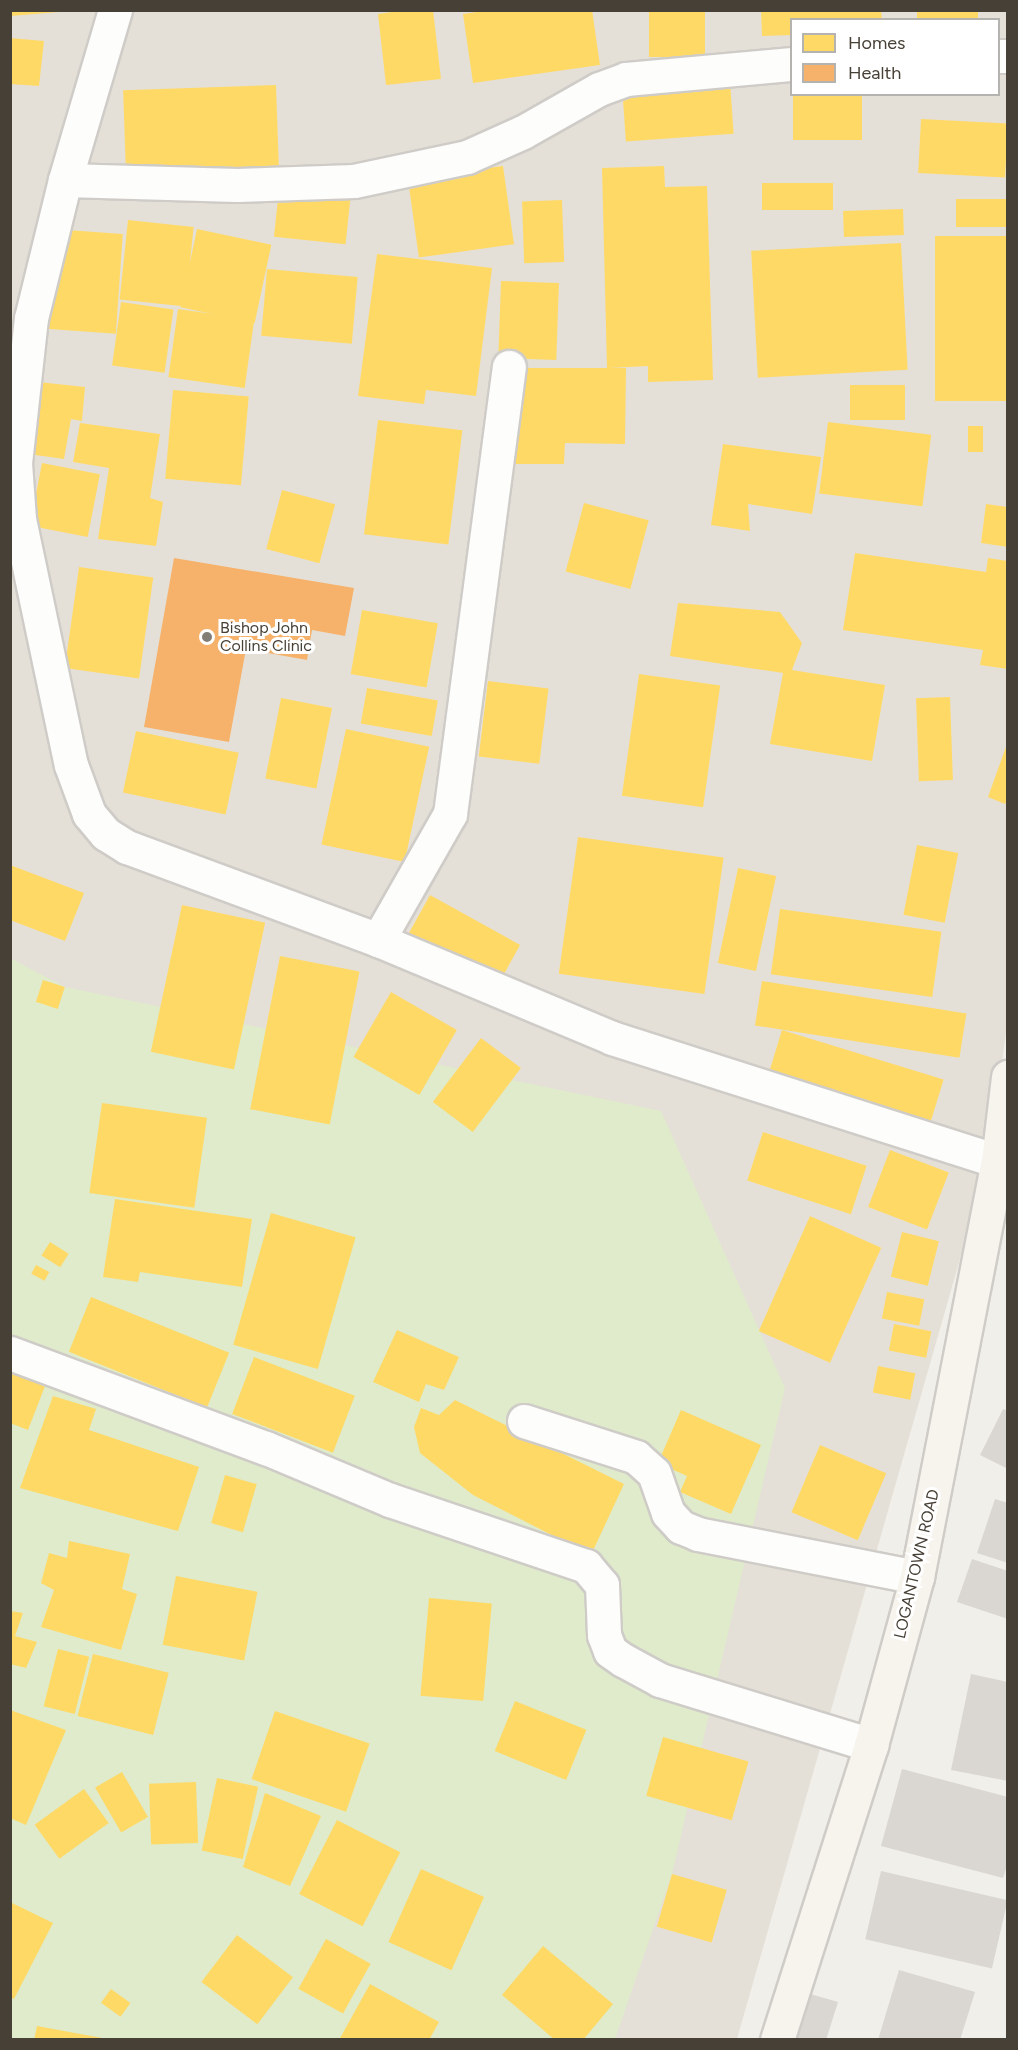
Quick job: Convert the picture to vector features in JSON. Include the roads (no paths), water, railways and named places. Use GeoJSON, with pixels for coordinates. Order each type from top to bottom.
{"type":"FeatureCollection","features":[{"type":"Feature","properties":{"kind":"street"},"geometry":{"type":"LineString","coordinates":[[116,10],[65,180],[31,318],[15,463],[19,519],[79,796],[106,834],[127,848],[378,940],[612,1038],[998,1161]]}},
{"type":"Feature","properties":{"kind":"street"},"geometry":{"type":"LineString","coordinates":[[65,180],[237,185],[354,181],[467,157],[523,132],[599,89],[626,79],[790,64]]}},
{"type":"Feature","properties":{"kind":"street"},"geometry":{"type":"LineString","coordinates":[[378,940],[450,814],[509,367]]}},
{"type":"Feature","properties":{"kind":"street","name":"LOGANTOWN ROAD"},"geometry":{"type":"LineString","coordinates":[[777,2040],[871,1745],[917,1577],[998,1161],[1008,1077]]}},
{"type":"Feature","properties":{"kind":"street"},"geometry":{"type":"LineString","coordinates":[[10,1353],[266,1448],[390,1500],[586,1566],[602,1585],[604,1635],[610,1651],[623,1660],[660,1680],[871,1745]]}},
{"type":"Feature","properties":{"kind":"street"},"geometry":{"type":"LineString","coordinates":[[524,1421],[636,1457],[654,1473],[668,1513],[681,1527],[917,1577]]}},
{"type":"Feature","properties":{"kind":"place","name":"Bishop John Collins Clinic"},"geometry":{"type":"Point","coordinates":[207,637]}}]}
